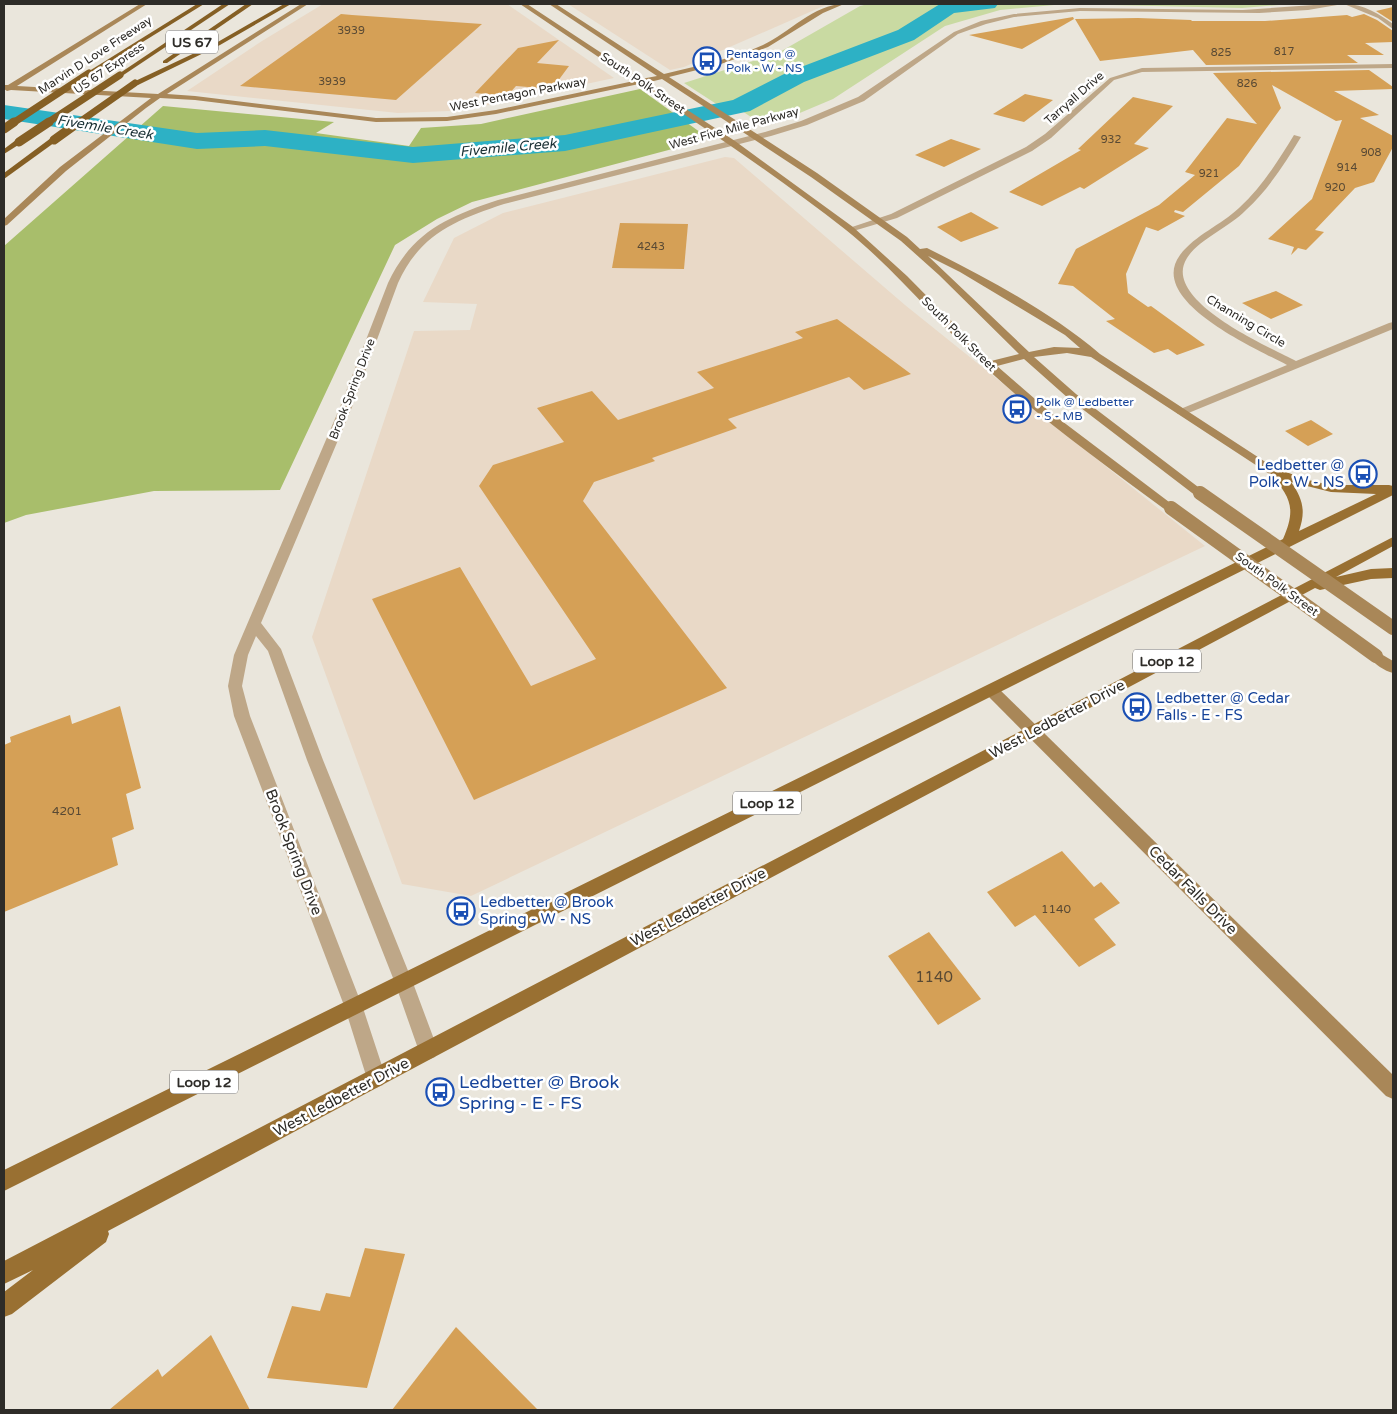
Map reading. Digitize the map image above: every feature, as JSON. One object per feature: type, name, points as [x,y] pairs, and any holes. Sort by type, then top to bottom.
[{"type":"highway","name":"US 67 Express","points":[[4,152],[227,4]]},
{"type":"highway","name":"US 67","points":[[4,177],[194,40],[250,4]]},
{"type":"highway","points":[[136,83],[218,44],[288,4]]},
{"type":"highway","name":"Marvin D Love Freeway","points":[[4,129],[197,5]]},
{"type":"main road","name":"Marvin D Love Freeway","points":[[6,89],[144,4]]},
{"type":"main road","points":[[4,222],[92,144],[143,106],[305,4]]},
{"type":"main road","name":"South Polk Street","points":[[523,4],[732,143],[850,229],[904,278],[989,365],[1046,414],[1171,508],[1393,668]]},
{"type":"main road","name":"South Polk Street","points":[[552,4],[756,137],[904,239],[942,273],[1027,356],[1091,412],[1200,493],[1393,628]]},
{"type":"main road","name":"West Pentagon Parkway","points":[[6,89],[195,98],[376,120],[425,121],[480,114],[641,82],[719,64],[752,53],[777,41],[822,12],[840,4]]},
{"type":"main road","points":[[562,29],[584,24]]},
{"type":"main road","points":[[904,239],[963,270],[1069,332],[1096,356],[1275,472],[1324,489],[1358,491],[1393,489]]},
{"type":"main road","points":[[989,365],[1067,348],[1080,349],[1096,356]]},
{"type":"main road","points":[[1275,472],[1297,501],[1298,520],[1288,543]]},
{"type":"main road","name":"Loop 12","points":[[4,1181],[992,691],[1393,489]]},
{"type":"main road","name":"West Ledbetter Drive","points":[[4,1273],[134,1207],[1393,541]]},
{"type":"main road","points":[[1302,589],[1371,574],[1393,573]]},
{"type":"main road","name":"Cedar Falls Drive","points":[[992,691],[1108,804],[1393,1089]]},
{"type":"main road","points":[[4,1306],[134,1207]]},
{"type":"street","name":"West Five Mile Parkway","points":[[501,202],[804,123],[861,99],[956,33],[999,16],[1064,9],[1240,12],[1298,9],[1340,4]]},
{"type":"street","points":[[1347,4],[1380,17],[1393,27]]},
{"type":"street","name":"Tarryall Drive","points":[[850,229],[879,221],[919,205],[1030,149],[1048,136],[1104,85],[1121,75],[1142,70],[1164,69],[1393,66]]},
{"type":"street","name":"Channing Circle","points":[[1295,365],[1227,327],[1198,307],[1181,288],[1178,272],[1183,257],[1234,217],[1258,195],[1297,137]]},
{"type":"street","name":"Brook Spring Drive","points":[[376,1078],[354,1008],[242,716],[235,686],[241,655],[346,407],[392,283],[402,263],[416,246],[435,230],[463,215],[501,202]]},
{"type":"street","points":[[1182,412],[1393,325]]},
{"type":"street","points":[[255,625],[274,649],[315,760],[404,983],[428,1050]]},
{"type":"shaded area","points":[[323,4],[507,4],[614,78],[484,106],[449,111],[398,113],[187,91],[262,41]]},
{"type":"shaded area","points":[[568,4],[828,4],[684,67],[670,70]]},
{"type":"shaded area","points":[[725,157],[734,158],[905,305],[1205,546],[471,896],[402,884],[312,637],[414,331],[470,330],[477,304],[423,302],[454,238],[503,213]]},
{"type":"green space","points":[[868,4],[1065,4],[1000,10],[945,26],[833,99],[776,123],[760,123],[730,103],[721,107],[684,83],[778,53],[860,6]]},
{"type":"green space","points":[[1065,4],[1291,4],[1242,8]]},
{"type":"green space","points":[[640,89],[704,135],[695,143],[472,202],[437,219],[395,245],[280,490],[154,491],[26,515],[4,523],[4,246],[163,106],[334,122],[316,133],[409,146],[421,128],[481,124]]},
{"type":"building","points":[[1393,7],[1393,22],[1376,11]]},
{"type":"building","points":[[341,14],[482,24],[396,100],[240,86]]},
{"type":"building","points":[[1364,14],[1393,31],[1393,42],[1365,43],[1384,55],[1347,55],[1358,63],[1206,65],[1193,50],[1100,61],[1075,19],[1138,18],[1192,21],[1265,21],[1347,15],[1352,17]]},
{"type":"building","points":[[1073,17],[1074,19],[1022,49],[969,35]]},
{"type":"building","points":[[559,40],[537,63],[569,66],[552,89],[516,86],[507,96],[475,93],[518,48]]},
{"type":"building","points":[[1369,70],[1393,87],[1393,89],[1334,91],[1379,115],[1360,118],[1393,136],[1393,147],[1374,182],[1355,188],[1315,230],[1324,232],[1306,250],[1298,248],[1291,255],[1294,247],[1268,239],[1312,199],[1342,120],[1336,121],[1272,85],[1281,108],[1239,166],[1183,212],[1175,210],[1174,212],[1185,216],[1158,231],[1146,227],[1126,274],[1128,293],[1148,307],[1151,306],[1205,345],[1177,355],[1168,349],[1154,353],[1106,321],[1115,319],[1073,286],[1058,284],[1076,249],[1159,205],[1195,175],[1185,172],[1227,118],[1257,124],[1213,73]]},
{"type":"building","points":[[1025,94],[1053,100],[1024,122],[993,114]]},
{"type":"building","points":[[1133,97],[1173,106],[1134,144],[1149,148],[1084,189],[1080,187],[1042,206],[1009,192],[1081,150],[1078,149]]},
{"type":"building","points":[[951,139],[981,149],[944,167],[915,155]]},
{"type":"building","points":[[971,212],[999,228],[961,242],[937,227]]},
{"type":"building","points":[[620,223],[688,224],[684,269],[612,268]]},
{"type":"building","points":[[1276,291],[1303,305],[1271,319],[1242,303]]},
{"type":"building","points":[[837,319],[911,374],[864,390],[849,377],[728,419],[737,428],[652,458],[655,461],[594,482],[583,501],[727,688],[474,800],[372,599],[460,567],[531,686],[596,659],[479,486],[493,465],[564,442],[537,408],[592,391],[618,420],[714,388],[697,372],[803,338],[795,332]]},
{"type":"building","points":[[1311,420],[1333,434],[1308,446],[1285,431]]},
{"type":"building","points":[[120,706],[141,788],[126,794],[134,829],[112,838],[118,865],[4,912],[4,745],[11,742],[10,737],[70,715],[72,724]]},
{"type":"building","points":[[1062,851],[1094,887],[1101,882],[1120,903],[1094,919],[1116,945],[1079,967],[1035,915],[1015,927],[987,892]]},
{"type":"building","points":[[929,932],[981,999],[938,1025],[888,956]]},
{"type":"building","points":[[365,1248],[405,1254],[367,1388],[267,1378],[292,1306],[320,1311],[326,1293],[350,1297]]},
{"type":"building","points":[[456,1327],[538,1410],[392,1410]]},
{"type":"building","points":[[211,1335],[250,1410],[109,1410],[158,1369],[162,1377]]},
{"type":"waterway","name":"Fivemile Creek","points":[[4,112],[197,141],[265,138],[413,155],[565,143],[741,106],[796,77],[906,35],[949,7],[988,4]]},
{"type":"place","name":"Pentagon @ Polk - W - NS","points":[[707,61]]},
{"type":"place","name":"Polk @ Ledbetter - S - MB","points":[[1017,409]]},
{"type":"place","name":"Ledbetter @ Polk - W - NS","points":[[1363,474]]},
{"type":"place","name":"Ledbetter @ Cedar Falls - E - FS","points":[[1137,707]]},
{"type":"place","name":"Ledbetter @ Brook Spring - W - NS","points":[[461,911]]},
{"type":"place","name":"Ledbetter @ Brook Spring - E - FS","points":[[440,1092]]}]
